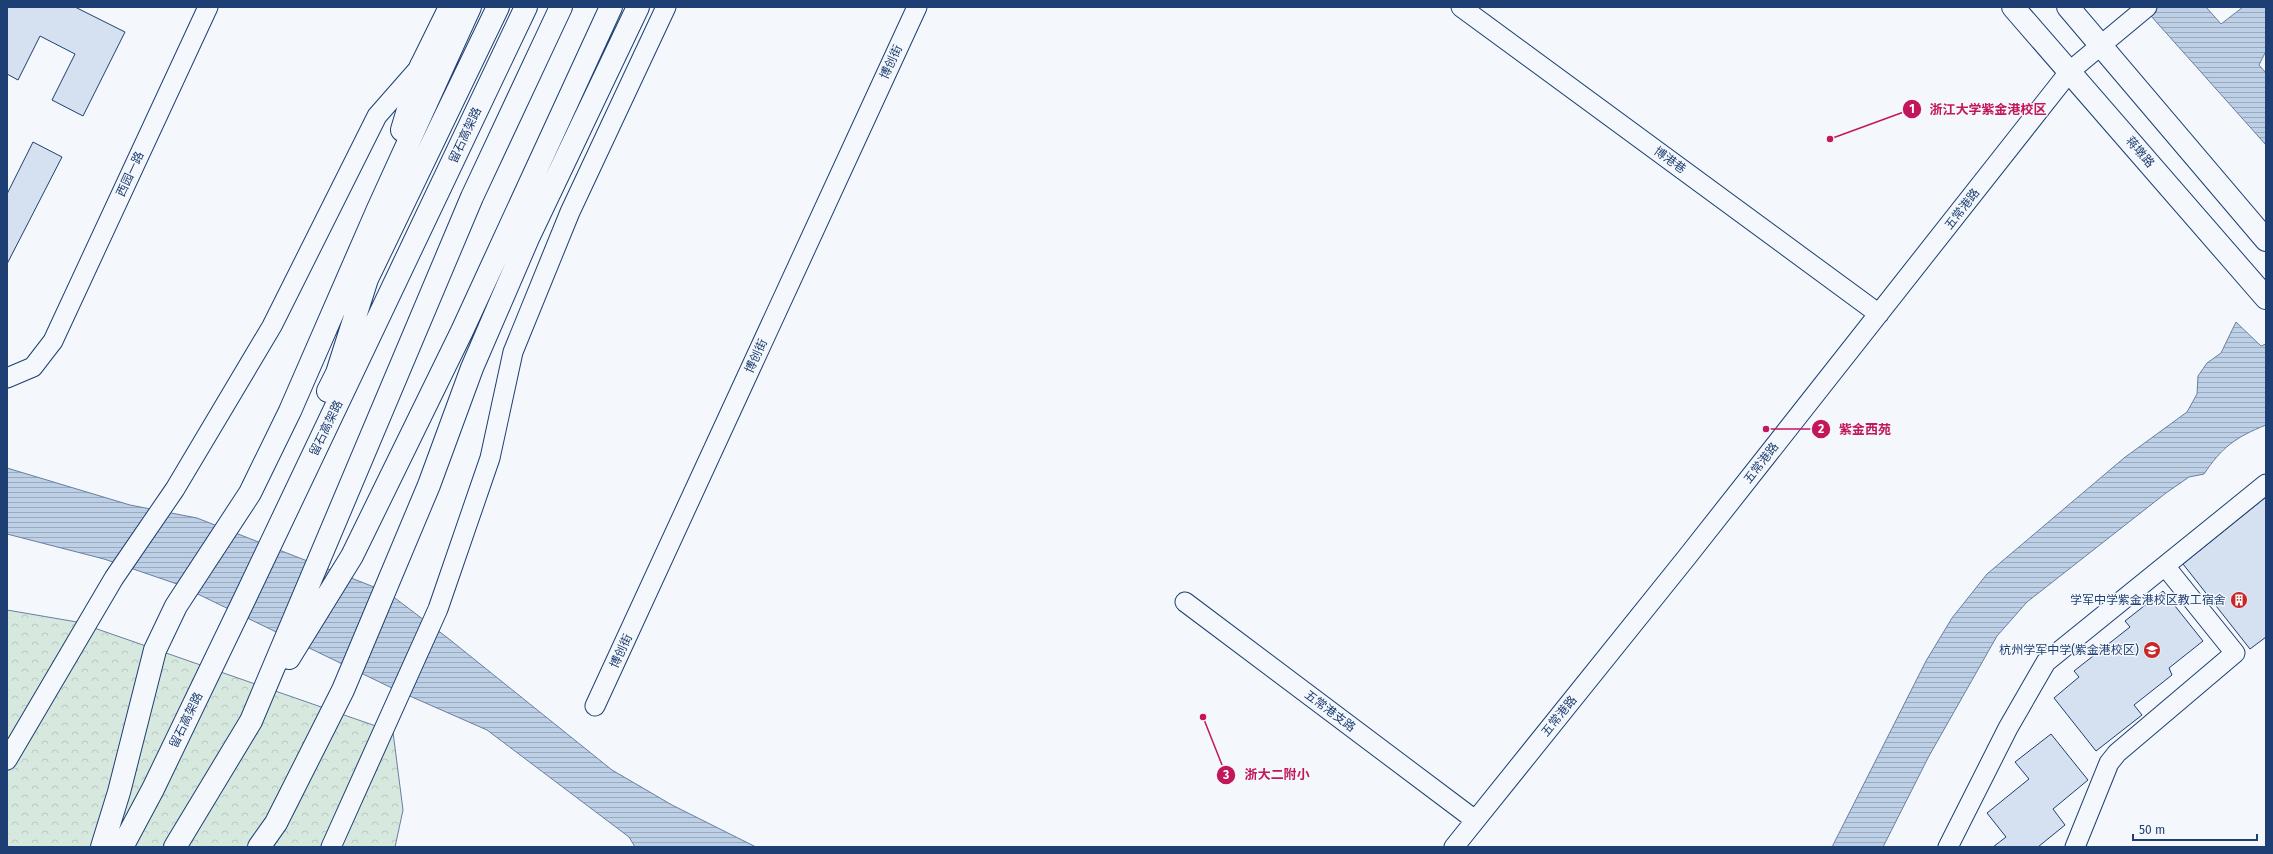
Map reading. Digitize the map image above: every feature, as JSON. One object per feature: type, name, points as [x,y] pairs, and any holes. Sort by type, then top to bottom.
[{"type":"main road","points":[[378,209],[421,66],[450,7]]},
{"type":"main road","points":[[102,847],[119,792],[155,650],[176,606],[250,493],[290,411],[378,209],[470,7]]},
{"type":"main road","points":[[245,598],[253,556],[337,373],[367,279],[498,7]]},
{"type":"main road","name":"留石高架路","points":[[122,847],[153,788],[245,598],[526,7]]},
{"type":"main road","points":[[251,721],[472,197],[561,7]]},
{"type":"main road","points":[[175,847],[352,556],[462,331],[611,7]]},
{"type":"main road","points":[[259,847],[276,823],[343,690],[429,484],[472,368],[529,236],[640,7]]},
{"type":"main road","name":"蒋墩路","points":[[2013,7],[2266,298]]},
{"type":"main road","points":[[2068,7],[2266,240]]},
{"type":"street","name":"西园一路","points":[[7,378],[33,368],[53,342],[208,7]]},
{"type":"street","points":[[331,847],[394,710],[438,609],[490,458],[513,352],[570,212],[666,7]]},
{"type":"street","name":"博创街","points":[[596,706],[917,7]]},
{"type":"street","name":"博港巷","points":[[1460,7],[1879,314]]},
{"type":"street","name":"五常港路","points":[[1454,847],[1879,314],[2070,71],[2141,12]]},
{"type":"street","points":[[7,760],[114,578],[175,489],[272,326],[377,116],[421,66]]},
{"type":"street","points":[[1948,847],[2008,728],[2046,662],[2266,484]]},
{"type":"street","points":[[2075,847],[2109,763],[2117,752],[2235,653],[2165,566]]},
{"type":"street","name":"五常港支路","points":[[1184,602],[1475,820]]},
{"type":"green space","points":[[7,610],[77,622],[393,732],[403,810],[395,847],[7,847]]},
{"type":"water","points":[[2143,7],[2206,7],[2221,24],[2243,7],[2266,7],[2266,51],[2259,65],[2266,73],[2266,145]]},
{"type":"water","points":[[2236,322],[2261,346],[2266,344],[2266,425],[2246,434],[2230,444],[2217,457],[2204,474],[2189,477],[2166,493],[2027,602],[1997,636],[1929,756],[1883,847],[1832,847],[1926,661],[1952,618],[1987,574],[2124,458],[2187,412],[2197,394],[2198,376],[2207,363],[2221,353]]},
{"type":"water","points":[[7,468],[130,505],[197,518],[387,592],[449,639],[612,770],[672,805],[756,847],[635,847],[629,837],[487,730],[396,690],[177,584],[104,559],[7,534]]},
{"type":"building","points":[[7,7],[75,7],[125,32],[83,116],[52,100],[75,54],[40,36],[18,80],[7,74]]},
{"type":"building","points":[[33,142],[62,157],[7,264],[7,194]]},
{"type":"building","name":"学军中学紫金港校区教工宿舍","points":[[2266,497],[2266,637],[2250,649],[2183,564]]},
{"type":"building","points":[[2163,591],[2203,641],[2169,668],[2172,675],[2134,705],[2142,715],[2096,751],[2054,698],[2079,677],[2074,671],[2130,627],[2125,621]]},
{"type":"building","points":[[2051,734],[2088,780],[2053,809],[2065,825],[2038,847],[1993,847],[2006,837],[1987,813],[2029,779],[2015,762]]},
{"type":"place","name":"浙江大学紫金港校区","points":[[1830,139]]},
{"type":"place","name":"紫金西苑","points":[[1766,429]]},
{"type":"place","name":"学军中学紫金港校区教工宿舍","points":[[2239,600]]},
{"type":"place","name":"杭州学军中学(紫金港校区)","points":[[2152,650]]},
{"type":"place","name":"浙大二附小","points":[[1203,717]]}]
